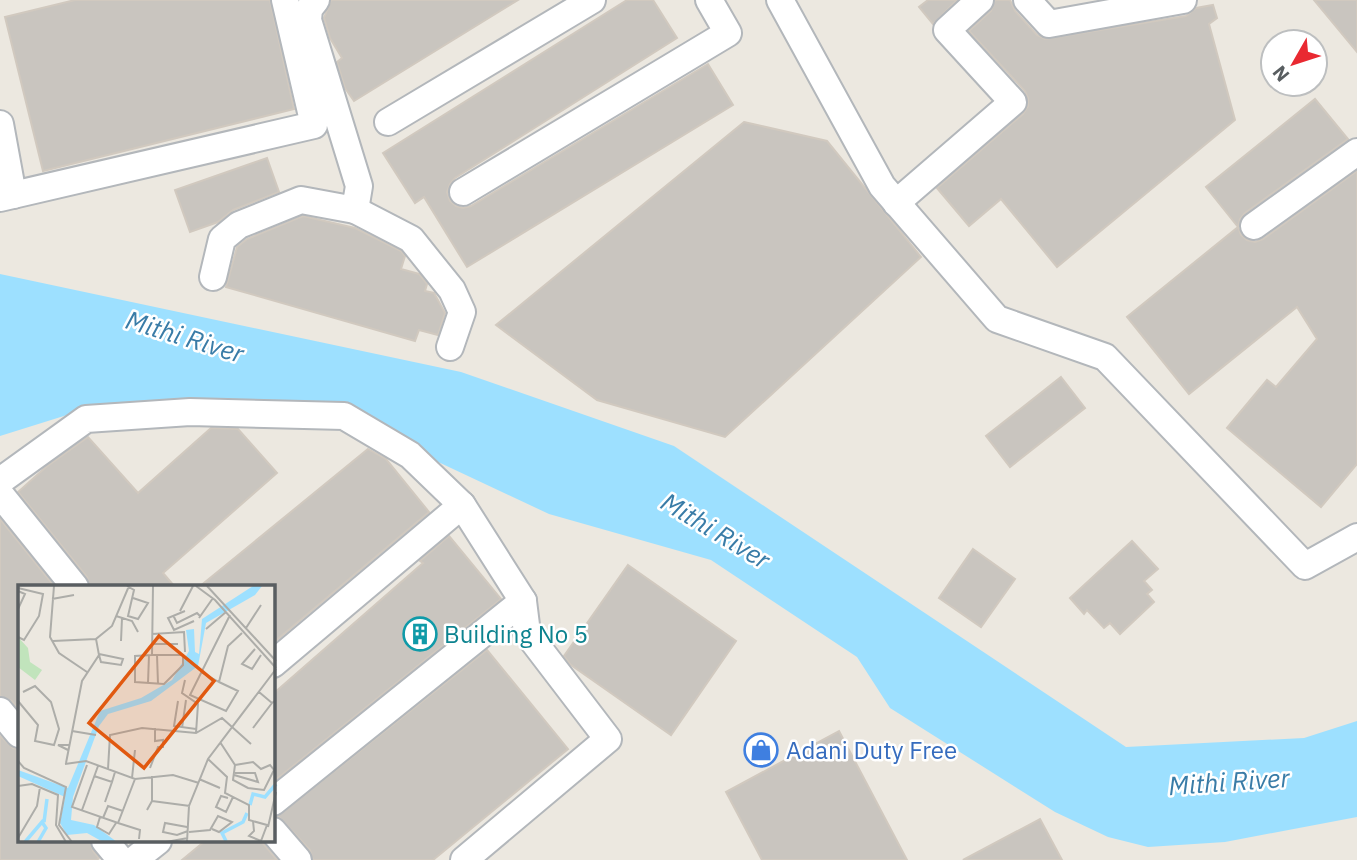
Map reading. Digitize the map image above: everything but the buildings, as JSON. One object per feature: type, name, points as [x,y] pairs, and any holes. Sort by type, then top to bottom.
[{"type":"lane","points":[[0,124],[6,197],[314,125],[285,0]]},
{"type":"lane","points":[[316,0],[309,9],[308,20],[359,186],[355,210]]},
{"type":"lane","points":[[388,122],[592,0]]},
{"type":"lane","points":[[463,192],[728,33],[709,0]]},
{"type":"lane","points":[[780,0],[882,186],[997,319],[1105,357],[1305,566],[1357,537]]},
{"type":"lane","points":[[896,203],[1013,102],[947,30],[981,0]]},
{"type":"lane","points":[[1027,0],[1049,24],[1183,0]]},
{"type":"lane","points":[[1254,226],[1357,152]]},
{"type":"lane","points":[[213,277],[222,239],[239,225],[301,200],[355,210],[411,239],[452,290],[462,312],[450,347]]},
{"type":"lane","points":[[0,481],[86,419],[190,412],[344,416],[410,454],[462,505],[523,601],[527,633],[608,738],[464,860]]},
{"type":"lane","points":[[0,494],[73,585]]},
{"type":"lane","points":[[275,662],[462,505]]},
{"type":"lane","points":[[275,801],[523,601]]},
{"type":"lane","points":[[0,711],[18,733]]},
{"type":"lane","points":[[275,833],[299,860]]},
{"type":"lane","points":[[106,842],[121,860]]},
{"type":"lane","points":[[134,860],[157,842]]},
{"type":"water","name":"Mithi River","points":[[0,274],[461,372],[674,446],[1126,747],[1304,738],[1357,721],[1357,817],[1225,842],[1148,847],[1108,837],[1055,812],[890,708],[857,657],[711,560],[549,514],[319,406],[99,405],[0,436]]},
{"type":"place","name":"Building No 5","points":[[420,634]]},
{"type":"place","name":"Adani Duty Free","points":[[761,750]]}]
